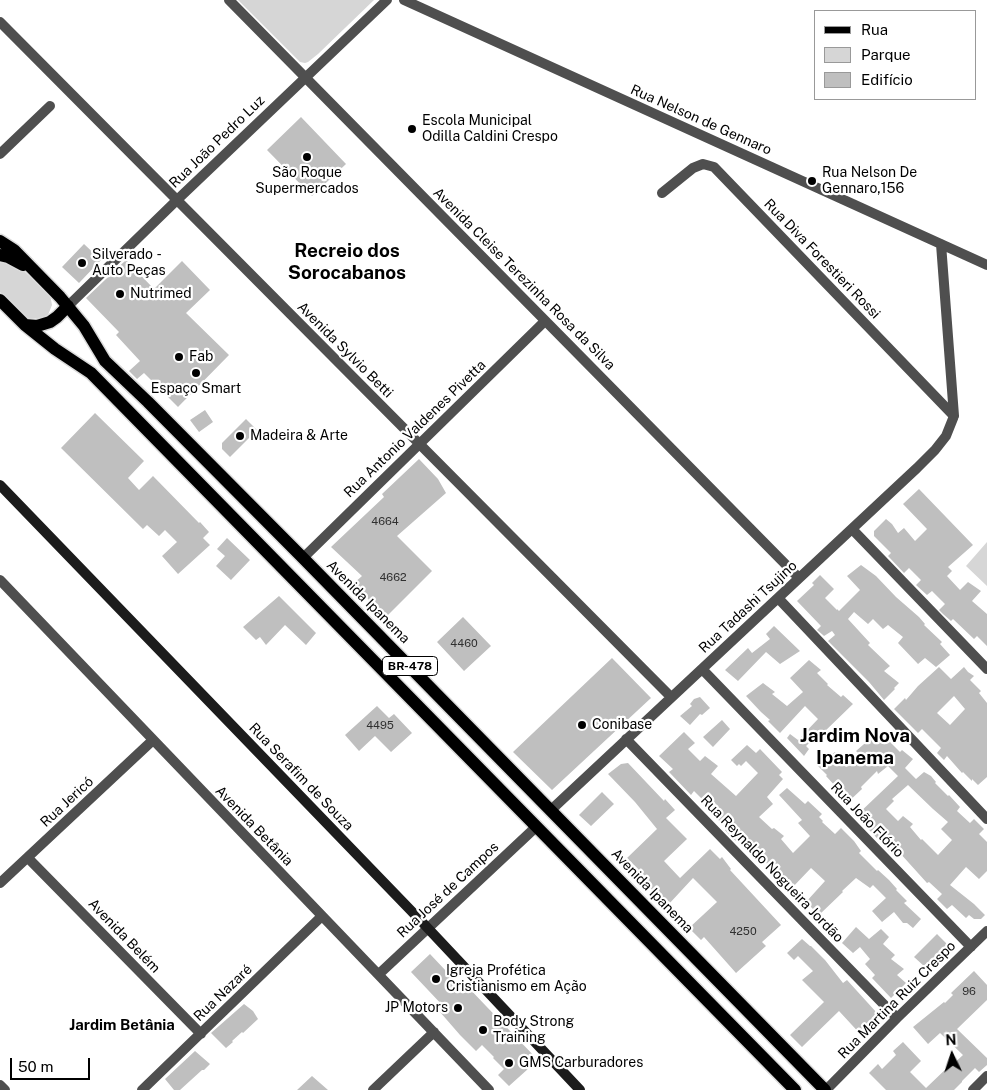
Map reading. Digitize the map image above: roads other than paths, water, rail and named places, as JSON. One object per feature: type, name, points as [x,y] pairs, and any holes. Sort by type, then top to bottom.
[{"type":"main road","name":"Avenida Ipanema","points":[[0,241],[14,250],[68,306],[84,326],[105,361],[303,558],[826,1090]]},
{"type":"main road","points":[[0,255],[8,256],[21,264],[50,286]]},
{"type":"main road","name":"BR-478","points":[[0,300],[25,325],[55,349],[91,373],[795,1090]]},
{"type":"main road","points":[[25,325],[37,326],[50,322],[68,306]]},
{"type":"street","name":"Avenida Cleise Terezinha Rosa da Silva","points":[[230,0],[799,578]]},
{"type":"street","name":"Rua João Pedro Luz","points":[[68,306],[386,0]]},
{"type":"street","name":"Rua Nelson de Gennaro","points":[[404,0],[987,265]]},
{"type":"street","name":"Avenida Sylvio Betti","points":[[0,22],[671,697]]},
{"type":"street","points":[[0,154],[50,106]]},
{"type":"street","name":"Rua Diva Forestieri Rossi","points":[[662,193],[692,168],[703,164],[714,167],[954,416]]},
{"type":"street","points":[[941,244],[954,416]]},
{"type":"street","name":"Rua Antonio Valdenes Pivetta","points":[[303,558],[545,321]]},
{"type":"street","name":"Rua Tadashi Tsujino","points":[[551,810],[935,450],[946,436],[954,416]]},
{"type":"street","name":"Rua Serafim de Souza","points":[[0,486],[427,928],[580,1090]]},
{"type":"street","points":[[852,529],[987,669]]},
{"type":"street","name":"Avenida Betânia","points":[[0,580],[489,1090]]},
{"type":"street","points":[[778,598],[987,819]]},
{"type":"street","name":"Rua João Flório","points":[[702,669],[971,947]]},
{"type":"street","name":"Rua Reynaldo Nogueira Jordão","points":[[626,739],[897,1018]]},
{"type":"street","name":"Rua Jericó","points":[[0,883],[153,740]]},
{"type":"street","name":"Rua José de Campos","points":[[379,974],[536,827]]},
{"type":"street","name":"Avenida Belém","points":[[28,858],[200,1034]]},
{"type":"street","name":"Rua Nazaré","points":[[142,1090],[322,916]]},
{"type":"street","name":"Rua Martina Ruiz Crespo","points":[[826,1090],[987,931]]},
{"type":"street","points":[[373,1090],[434,1032]]},
{"type":"street","points":[[973,1090],[987,1076]]},
{"type":"street","points":[[0,1085],[5,1090]]},
{"type":"place","name":"Escola Municipal Odilla Caldini Crespo","points":[[412,129]]},
{"type":"place","name":"São Roque Supermercados","points":[[307,157]]},
{"type":"place","name":"Rua Nelson De Gennaro,156","points":[[812,181]]},
{"type":"place","name":"Silverado - Auto Peças","points":[[82,263]]},
{"type":"place","name":"Nutrimed","points":[[120,294]]},
{"type":"place","name":"Fab","points":[[179,357]]},
{"type":"place","name":"Espaço Smart","points":[[196,373]]},
{"type":"place","name":"Madeira & Arte","points":[[240,436]]},
{"type":"place","name":"Conibase","points":[[582,725]]},
{"type":"place","name":"Igreja Profética Cristianismo em Ação","points":[[436,979]]},
{"type":"place","name":"JP Motors","points":[[458,1008]]},
{"type":"place","name":"Body Strong Training","points":[[483,1030]]},
{"type":"place","name":"GMS Carburadores","points":[[509,1063]]},
{"type":"district","name":"Recreio dos Sorocabanos","points":[[347,262]]},
{"type":"district","name":"Jardim Nova Ipanema","points":[[855,747]]},
{"type":"district","name":"Jardim Betânia","points":[[122,1025]]}]
